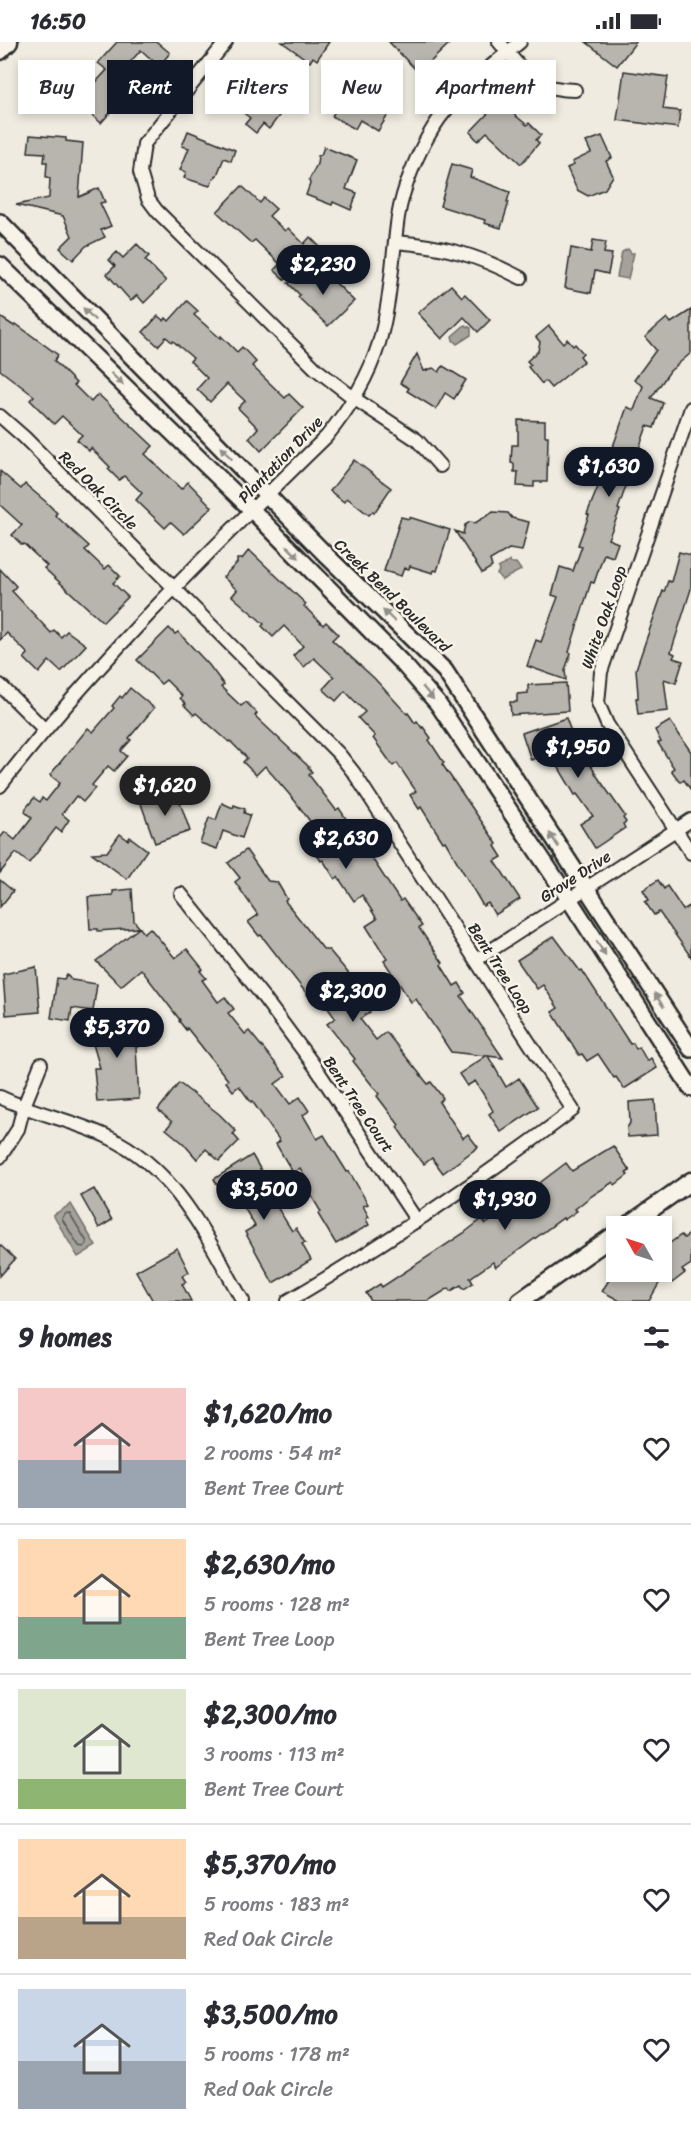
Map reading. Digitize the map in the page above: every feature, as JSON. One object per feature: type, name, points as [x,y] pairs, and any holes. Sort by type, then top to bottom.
[{"type":"main road","points":[[0,51],[9,42]]},
{"type":"main road","points":[[642,1216],[691,1181]]},
{"type":"main road","points":[[520,1301],[606,1241]]},
{"type":"street","points":[[226,42],[144,144],[140,172],[143,188],[148,198],[158,211],[316,369],[355,399],[417,440],[440,466]]},
{"type":"street","points":[[499,42],[534,81],[558,90],[575,90]]},
{"type":"street","name":"Plantation Drive","points":[[0,786],[45,730],[116,650],[174,588],[326,437],[355,399],[379,342],[388,299],[399,214],[415,164],[433,128],[464,91],[520,42]]},
{"type":"street","name":"Creek Bend Boulevard","points":[[0,222],[267,495],[445,670],[585,889],[691,1049]]},
{"type":"street","points":[[395,242],[444,247],[468,254],[491,262],[521,279]]},
{"type":"street","points":[[0,265],[252,510],[405,666],[438,704],[569,899],[691,1088]]},
{"type":"street","name":"White Oak Loop","points":[[691,408],[601,672],[598,703],[607,724],[691,853]]},
{"type":"street","name":"Red Oak Circle","points":[[0,416],[24,437],[174,588]]},
{"type":"street","name":"Bent Tree Loop","points":[[174,588],[339,754],[354,773],[573,1110],[507,1160],[417,1221],[353,1263],[288,1301]]},
{"type":"street","points":[[0,685],[45,730]]},
{"type":"street","name":"Grove Drive","points":[[476,960],[691,820]]},
{"type":"street","name":"Bent Tree Court","points":[[181,894],[264,998],[316,1068],[417,1221]]},
{"type":"street","points":[[0,1157],[18,1129],[24,1106],[41,1064]]},
{"type":"street","points":[[0,1097],[110,1138],[158,1171],[193,1214],[243,1301]]},
{"type":"water","points":[[628,249],[634,253],[628,279],[617,277],[622,252]]},
{"type":"water","points":[[465,325],[471,328],[471,335],[457,344],[452,336]]},
{"type":"water","points":[[510,561],[516,563],[521,570],[502,580],[497,574],[498,568]]},
{"type":"water","points":[[71,1204],[96,1246],[78,1257],[53,1215]]},
{"type":"building","points":[[117,42],[157,42],[170,53],[164,60],[152,60],[141,50],[132,60],[107,60],[107,70],[98,63]]},
{"type":"building","points":[[282,42],[329,42],[317,60],[313,57],[310,62]]},
{"type":"building","points":[[389,42],[451,42],[432,60],[415,60],[415,69]]},
{"type":"building","points":[[586,42],[636,42],[617,66]]},
{"type":"building","points":[[107,70],[107,114],[109,114],[101,123],[91,114],[95,114],[95,83]]},
{"type":"building","points":[[624,71],[668,77],[663,109],[680,111],[678,128],[617,120]]},
{"type":"building","points":[[245,114],[280,114],[269,129],[263,124],[256,133],[245,124],[250,118]]},
{"type":"building","points":[[333,114],[388,115],[378,131],[360,120],[355,129],[332,116]]},
{"type":"building","points":[[487,114],[514,114],[527,125],[529,123],[541,135],[536,140],[539,143],[521,164],[487,132],[478,141],[470,132]]},
{"type":"building","points":[[188,131],[235,150],[231,161],[224,158],[210,186],[184,178],[186,172],[180,170],[189,148],[182,146]]},
{"type":"building","points":[[30,135],[66,138],[66,141],[83,143],[79,197],[99,188],[105,202],[100,203],[111,226],[101,230],[105,237],[86,246],[73,260],[60,248],[72,236],[63,216],[16,205],[49,198],[50,178],[46,177],[45,153],[28,152]]},
{"type":"building","points":[[602,136],[612,158],[606,161],[613,176],[605,189],[588,196],[577,190],[567,168],[574,165],[572,162],[591,153],[586,142]]},
{"type":"building","points":[[324,147],[357,160],[346,189],[357,193],[351,210],[333,202],[332,205],[306,195],[318,156],[321,155]]},
{"type":"building","points":[[452,164],[472,170],[470,177],[510,192],[501,228],[484,223],[485,220],[440,206]]},
{"type":"building","points":[[242,186],[260,203],[264,198],[276,209],[269,216],[285,231],[288,228],[304,244],[310,237],[319,246],[285,280],[274,270],[280,264],[255,240],[251,243],[217,212]]},
{"type":"building","points":[[593,240],[606,242],[604,253],[612,254],[608,274],[595,271],[591,293],[565,288],[571,248],[591,252]]},
{"type":"building","points":[[137,244],[149,256],[145,260],[166,281],[144,303],[137,295],[131,301],[107,274],[115,266],[109,260],[117,252],[123,258]]},
{"type":"building","points":[[328,270],[334,274],[332,279],[354,301],[328,326],[298,297],[300,295],[288,283]]},
{"type":"building","points":[[451,285],[462,297],[465,294],[490,320],[478,332],[464,317],[442,339],[418,313]]},
{"type":"building","points":[[187,301],[198,311],[194,315],[237,352],[242,347],[256,362],[252,366],[285,398],[289,394],[303,408],[261,451],[249,438],[258,428],[238,408],[245,401],[227,384],[210,402],[197,389],[207,378],[190,361],[193,358],[166,337],[158,346],[143,332],[158,316],[164,321],[166,318],[169,321]]},
{"type":"building","points":[[691,310],[691,353],[670,371],[651,398],[663,403],[654,428],[647,426],[618,509],[620,510],[608,539],[618,543],[613,557],[604,554],[594,583],[591,582],[569,652],[571,653],[565,670],[566,680],[527,666],[536,640],[541,642],[558,597],[552,595],[560,567],[573,571],[582,546],[578,545],[600,482],[586,477],[594,450],[610,455],[627,407],[634,410],[643,386],[634,380],[656,350],[645,337],[667,318],[671,323]]},
{"type":"building","points":[[0,317],[14,326],[16,324],[58,355],[54,361],[91,402],[98,394],[153,446],[145,454],[181,489],[188,482],[212,507],[184,534],[171,522],[165,528],[136,500],[142,493],[124,476],[119,480],[91,448],[89,451],[77,440],[82,435],[62,416],[54,424],[30,400],[34,396],[0,370]]},
{"type":"building","points":[[549,326],[563,343],[567,339],[573,346],[575,344],[583,353],[580,356],[584,361],[551,388],[545,381],[542,384],[528,367],[531,365],[527,361],[538,351],[540,342],[536,337]]},
{"type":"building","points":[[417,354],[424,371],[433,368],[439,372],[443,366],[466,380],[454,399],[445,393],[436,409],[407,391],[409,388],[400,383]]},
{"type":"building","points":[[518,420],[545,421],[545,436],[548,436],[547,482],[534,482],[534,487],[517,486],[518,472],[514,472],[514,464],[511,463],[512,445],[518,445]]},
{"type":"building","points":[[354,460],[391,488],[374,513],[373,511],[369,515],[347,498],[344,502],[330,491]]},
{"type":"building","points":[[0,471],[21,489],[25,484],[45,501],[57,513],[55,515],[89,546],[85,550],[105,569],[109,565],[120,576],[113,583],[128,597],[103,622],[12,535],[22,525],[0,505]]},
{"type":"building","points":[[493,512],[508,513],[512,518],[529,522],[522,551],[509,549],[490,560],[492,567],[482,573],[455,531],[463,534],[465,525],[470,522],[475,523]]},
{"type":"building","points":[[401,517],[409,519],[409,517],[450,530],[437,571],[434,570],[433,573],[410,566],[409,569],[404,568],[401,576],[384,571]]},
{"type":"building","points":[[249,550],[306,604],[304,606],[323,625],[326,622],[338,634],[332,640],[374,678],[415,723],[417,721],[423,727],[444,763],[442,764],[497,844],[495,846],[502,857],[495,861],[520,899],[495,915],[488,903],[483,906],[445,841],[443,842],[421,807],[419,809],[410,795],[416,791],[397,763],[393,766],[373,738],[375,736],[358,718],[365,712],[345,691],[336,701],[323,689],[334,677],[314,658],[304,667],[293,656],[303,646],[284,626],[273,637],[262,626],[264,624],[232,596],[237,590],[223,577],[237,563],[237,559],[242,559]]},
{"type":"building","points":[[679,552],[691,555],[691,589],[671,652],[675,654],[673,658],[683,661],[676,683],[664,679],[668,711],[638,714],[636,669],[663,591],[668,581],[671,582]]},
{"type":"building","points":[[0,569],[16,586],[12,591],[51,633],[54,630],[61,637],[67,631],[86,645],[61,672],[49,661],[39,673],[24,658],[28,654],[7,633],[0,640]]},
{"type":"building","points":[[169,628],[175,634],[178,632],[209,665],[224,685],[221,687],[241,706],[246,702],[257,713],[255,716],[309,767],[312,772],[309,775],[336,810],[339,808],[400,901],[403,899],[422,926],[419,928],[443,963],[441,965],[454,986],[459,983],[465,993],[461,996],[503,1058],[488,1056],[506,1087],[519,1078],[538,1107],[501,1132],[489,1114],[493,1111],[475,1081],[467,1086],[459,1074],[486,1056],[451,1052],[416,999],[411,1002],[384,961],[387,959],[366,926],[377,919],[362,895],[354,901],[338,877],[335,879],[323,860],[321,861],[315,852],[322,847],[310,831],[312,824],[295,801],[265,766],[256,775],[243,762],[247,758],[230,741],[196,713],[194,715],[184,705],[186,704],[180,698],[182,696],[166,680],[161,684],[137,660]]},
{"type":"building","points":[[566,683],[568,711],[511,715],[510,702],[517,702],[517,694],[528,693],[528,685]]},
{"type":"building","points":[[130,688],[154,708],[121,751],[127,756],[114,771],[108,766],[92,785],[95,788],[83,802],[76,796],[62,814],[69,820],[61,832],[56,828],[29,863],[16,853],[0,873],[0,838],[5,832],[15,840],[32,818],[25,812],[26,808],[34,798],[40,802],[42,798],[46,801],[60,783],[50,775],[88,728],[93,732],[114,708],[112,706],[120,696],[122,698]]},
{"type":"building","points":[[566,718],[577,748],[580,747],[625,816],[623,818],[626,822],[623,824],[625,828],[595,848],[580,824],[593,816],[577,794],[575,795],[550,753],[531,760],[522,733]]},
{"type":"building","points":[[670,721],[691,752],[691,790],[684,780],[680,782],[671,770],[674,768],[658,743],[661,742],[655,730]]},
{"type":"building","points":[[176,791],[190,831],[155,843],[140,801]]},
{"type":"building","points":[[222,803],[233,808],[234,805],[245,809],[244,813],[250,815],[242,838],[223,831],[217,849],[200,843],[209,818],[216,820]]},
{"type":"building","points":[[120,834],[128,840],[130,837],[147,850],[127,879],[92,853],[107,852]]},
{"type":"building","points":[[246,850],[268,881],[277,882],[287,899],[285,901],[324,950],[329,950],[349,974],[346,977],[370,1012],[360,1019],[376,1040],[386,1032],[428,1084],[431,1082],[443,1098],[439,1102],[463,1138],[468,1134],[478,1147],[443,1173],[432,1158],[424,1164],[414,1152],[397,1127],[399,1125],[377,1096],[379,1094],[327,1024],[335,1018],[320,997],[313,1002],[261,935],[259,936],[248,922],[258,915],[235,882],[240,878],[228,863]]},
{"type":"building","points":[[0,880],[13,891],[0,907]]},
{"type":"building","points":[[658,880],[664,889],[667,886],[683,910],[691,905],[691,957],[659,912],[654,915],[645,902],[649,900],[643,890]]},
{"type":"building","points":[[132,889],[134,921],[144,933],[150,928],[175,958],[187,949],[203,969],[200,971],[206,978],[202,980],[218,1002],[225,997],[234,1009],[228,1013],[245,1034],[249,1031],[286,1076],[275,1084],[290,1104],[300,1097],[309,1111],[303,1115],[317,1139],[324,1135],[368,1204],[363,1206],[369,1217],[366,1219],[369,1225],[336,1244],[318,1214],[321,1212],[308,1190],[312,1188],[300,1168],[293,1173],[276,1144],[280,1141],[252,1101],[239,1086],[233,1091],[226,1082],[228,1080],[187,1028],[186,1030],[141,969],[121,986],[96,961],[139,928],[98,931],[98,929],[90,929],[88,897],[113,895],[113,891]]},
{"type":"building","points":[[554,936],[580,971],[582,970],[630,1044],[633,1043],[636,1049],[639,1047],[647,1061],[651,1058],[657,1068],[624,1089],[598,1054],[587,1061],[582,1054],[579,1055],[552,1012],[558,1008],[543,985],[537,989],[517,960]]},
{"type":"building","points":[[36,967],[40,1012],[6,1015],[3,974]]},
{"type":"building","points":[[67,974],[72,980],[97,984],[93,1011],[72,1008],[70,1021],[51,1018],[57,978],[64,979]]},
{"type":"building","points":[[132,1012],[143,1045],[136,1047],[139,1099],[97,1102],[94,1068],[100,1068],[93,1044],[99,1042],[95,1030],[99,1029],[97,1023]]},
{"type":"building","points":[[179,1083],[219,1114],[236,1131],[233,1134],[239,1141],[219,1161],[206,1149],[197,1159],[166,1129],[172,1122],[158,1110]]},
{"type":"building","points":[[655,1100],[657,1135],[628,1137],[629,1102]]},
{"type":"building","points":[[613,1146],[630,1171],[626,1173],[628,1175],[615,1185],[613,1182],[590,1197],[575,1209],[577,1211],[564,1220],[563,1218],[496,1267],[493,1262],[470,1278],[473,1283],[464,1289],[461,1285],[451,1291],[449,1288],[428,1301],[371,1301],[366,1293],[380,1284],[382,1287],[482,1219],[486,1224],[505,1211],[500,1204],[513,1195],[517,1200],[566,1163],[572,1171]]},
{"type":"building","points":[[252,1155],[262,1172],[257,1175],[292,1231],[296,1228],[311,1260],[273,1283],[245,1232],[255,1226],[241,1202],[235,1206],[225,1190],[221,1192],[214,1179]]},
{"type":"building","points":[[94,1189],[112,1220],[99,1228],[81,1196]]},
{"type":"building","points":[[691,1233],[691,1264],[682,1270],[685,1273],[672,1283],[672,1242],[681,1235],[684,1238]]},
{"type":"building","points":[[0,1245],[15,1259],[0,1276]]},
{"type":"building","points":[[177,1248],[189,1272],[182,1276],[186,1282],[182,1284],[191,1301],[153,1301],[136,1271]]},
{"type":"building","points":[[608,1282],[660,1282],[649,1301],[620,1301],[602,1291]]}]
